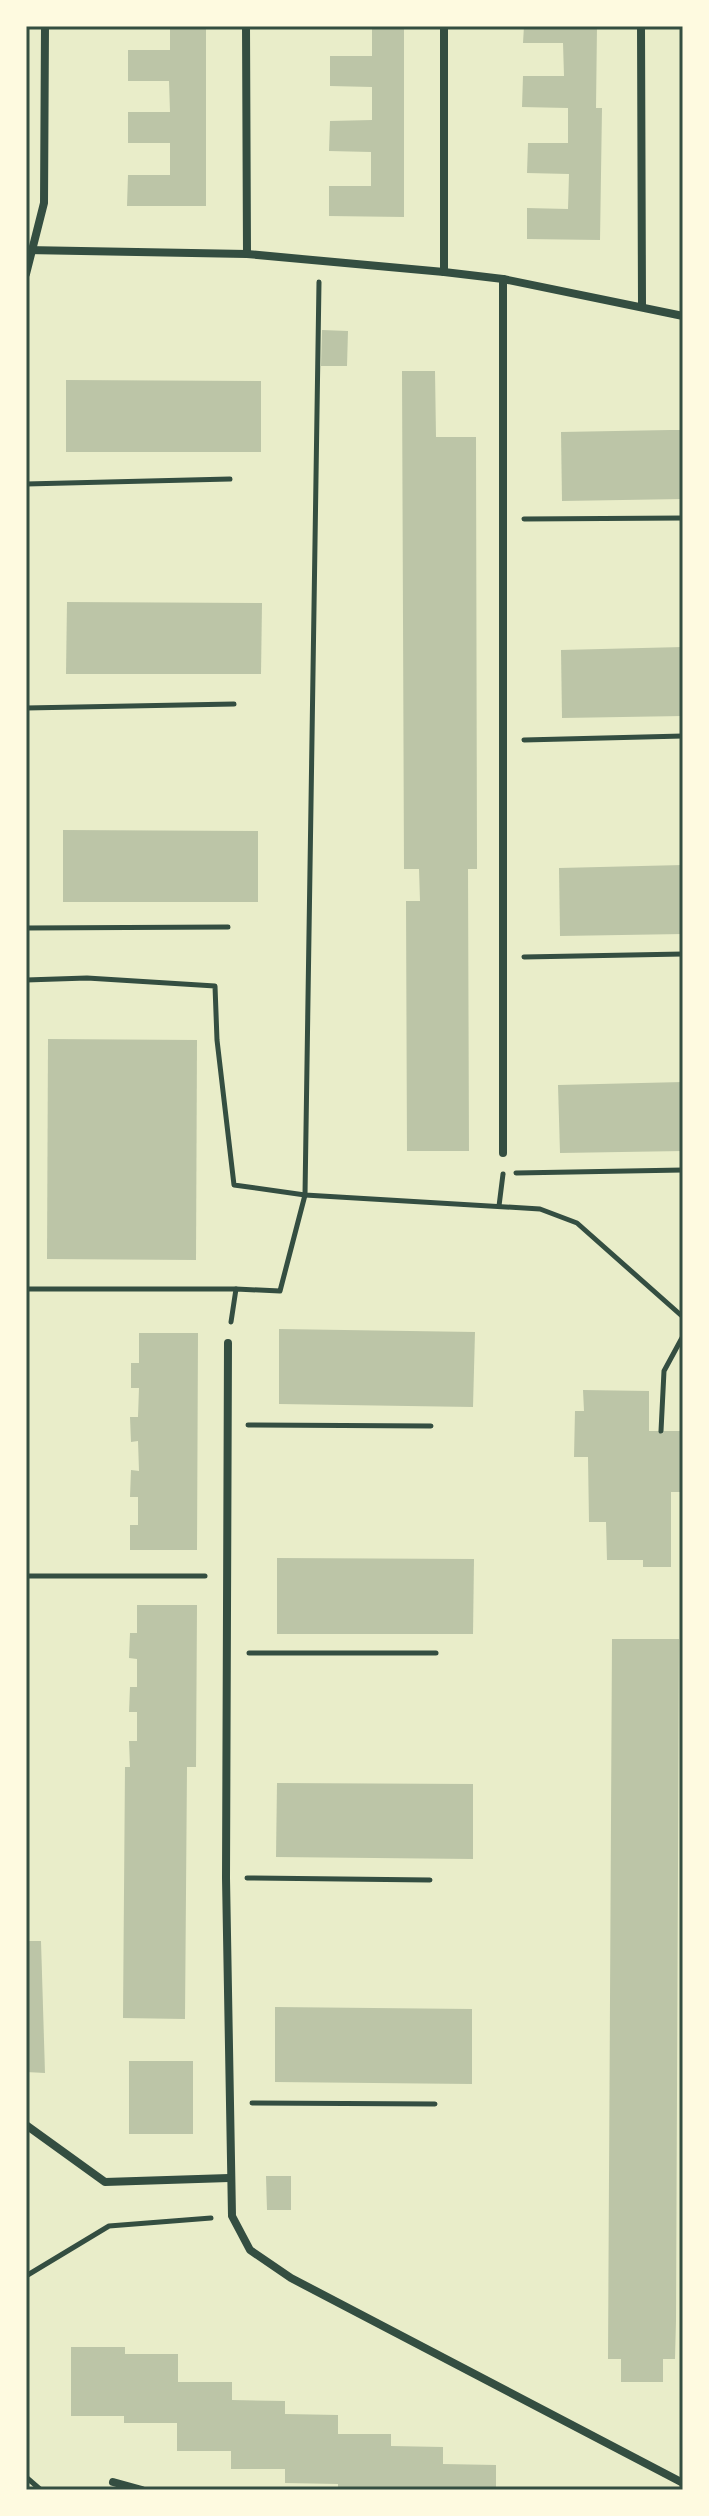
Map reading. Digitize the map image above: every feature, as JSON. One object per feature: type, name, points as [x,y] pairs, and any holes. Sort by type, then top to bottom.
[{"type":"street","points":[[26,274],[44,203],[45,26]]},
{"type":"street","points":[[246,26],[247,254]]},
{"type":"street","points":[[444,26],[444,272]]},
{"type":"street","points":[[641,26],[642,306]]},
{"type":"street","points":[[30,250],[247,254],[444,272],[503,279],[683,316]]},
{"type":"street","points":[[503,279],[503,1153]]},
{"type":"street","points":[[228,1343],[226,1878],[232,2216],[250,2250],[291,2278],[683,2483]]},
{"type":"street","points":[[26,2125],[105,2182],[229,2178]]},
{"type":"street","points":[[113,2482],[142,2490]]},
{"type":"path","points":[[27,1289],[280,1291],[305,1195],[319,262]]},
{"type":"path","points":[[26,484],[230,479]]},
{"type":"path","points":[[503,519],[683,518]]},
{"type":"path","points":[[26,708],[234,704]]},
{"type":"path","points":[[503,741],[683,736]]},
{"type":"path","points":[[26,928],[228,927]]},
{"type":"path","points":[[26,935],[26,980],[87,978],[215,986],[217,1040],[234,1185],[305,1195],[540,1209],[577,1223],[683,1317]]},
{"type":"path","points":[[503,957],[683,954]]},
{"type":"path","points":[[499,1206],[503,1153]]},
{"type":"path","points":[[503,1173],[683,1170]]},
{"type":"path","points":[[228,1343],[236,1289]]},
{"type":"path","points":[[661,1431],[664,1371],[683,1336]]},
{"type":"path","points":[[226,1425],[431,1426]]},
{"type":"path","points":[[26,1576],[226,1577]]},
{"type":"path","points":[[226,1653],[436,1653]]},
{"type":"path","points":[[226,1878],[430,1880]]},
{"type":"path","points":[[229,2103],[435,2104]]},
{"type":"path","points":[[26,2276],[109,2226],[232,2216]]},
{"type":"path","points":[[26,2477],[41,2490]]},
{"type":"building","points":[[170,26],[206,26],[206,206],[127,206],[128,175],[170,175],[170,143],[128,143],[128,112],[170,112],[169,81],[128,81],[128,50],[170,50]]},
{"type":"building","points":[[372,26],[404,26],[404,217],[329,216],[329,186],[371,186],[371,152],[329,151],[330,121],[372,120],[372,87],[330,86],[330,56],[372,56]]},
{"type":"building","points":[[524,26],[597,26],[596,108],[602,108],[600,240],[527,239],[527,208],[568,209],[569,174],[527,173],[528,143],[568,143],[568,108],[522,107],[523,76],[564,76],[563,43],[523,43]]},
{"type":"building","points":[[322,330],[348,331],[347,366],[321,366]]},
{"type":"building","points":[[402,371],[435,371],[436,437],[476,437],[477,869],[468,869],[469,1151],[407,1151],[406,901],[420,901],[419,869],[404,869]]},
{"type":"building","points":[[66,380],[261,381],[261,452],[66,452]]},
{"type":"building","points":[[683,430],[683,499],[562,501],[561,432]]},
{"type":"building","points":[[67,602],[262,603],[261,674],[66,674]]},
{"type":"building","points":[[683,647],[683,716],[562,718],[561,650]]},
{"type":"building","points":[[63,830],[258,831],[258,902],[63,902]]},
{"type":"building","points":[[683,865],[683,934],[560,936],[559,868]]},
{"type":"building","points":[[48,1039],[197,1040],[196,1260],[47,1259]]},
{"type":"building","points":[[683,1082],[683,1151],[560,1153],[558,1085]]},
{"type":"building","points":[[279,1329],[475,1332],[473,1407],[279,1404]]},
{"type":"building","points":[[139,1333],[198,1333],[197,1550],[130,1550],[130,1525],[138,1525],[138,1497],[130,1497],[131,1470],[139,1471],[138,1441],[131,1442],[130,1417],[138,1417],[139,1388],[131,1388],[131,1363],[139,1363]]},
{"type":"building","points":[[583,1390],[649,1391],[649,1431],[683,1431],[683,1492],[671,1492],[671,1567],[643,1567],[643,1560],[607,1560],[606,1522],[589,1522],[588,1457],[574,1457],[575,1411],[584,1411]]},
{"type":"building","points":[[277,1558],[474,1559],[473,1634],[277,1634]]},
{"type":"building","points":[[137,1605],[197,1605],[196,1767],[187,1767],[185,2019],[123,2018],[125,1767],[130,1767],[129,1741],[137,1741],[137,1712],[129,1712],[130,1687],[137,1687],[137,1659],[129,1658],[130,1633],[137,1633]]},
{"type":"building","points":[[612,1639],[679,1639],[676,2321],[675,2359],[663,2359],[663,2382],[621,2382],[621,2359],[608,2359]]},
{"type":"building","points":[[277,1783],[473,1784],[473,1859],[276,1857]]},
{"type":"building","points":[[26,1941],[41,1941],[45,2073],[26,2072]]},
{"type":"building","points":[[275,2007],[472,2009],[472,2084],[275,2082]]},
{"type":"building","points":[[129,2061],[193,2061],[193,2134],[129,2134]]},
{"type":"building","points":[[266,2176],[291,2176],[291,2210],[267,2210]]},
{"type":"building","points":[[71,2347],[125,2347],[125,2354],[178,2354],[178,2382],[232,2382],[232,2400],[285,2401],[285,2414],[338,2415],[338,2434],[391,2434],[391,2446],[443,2447],[443,2464],[496,2465],[496,2490],[338,2490],[338,2484],[285,2483],[285,2469],[231,2469],[231,2451],[177,2451],[177,2423],[124,2423],[124,2416],[71,2416]]}]
